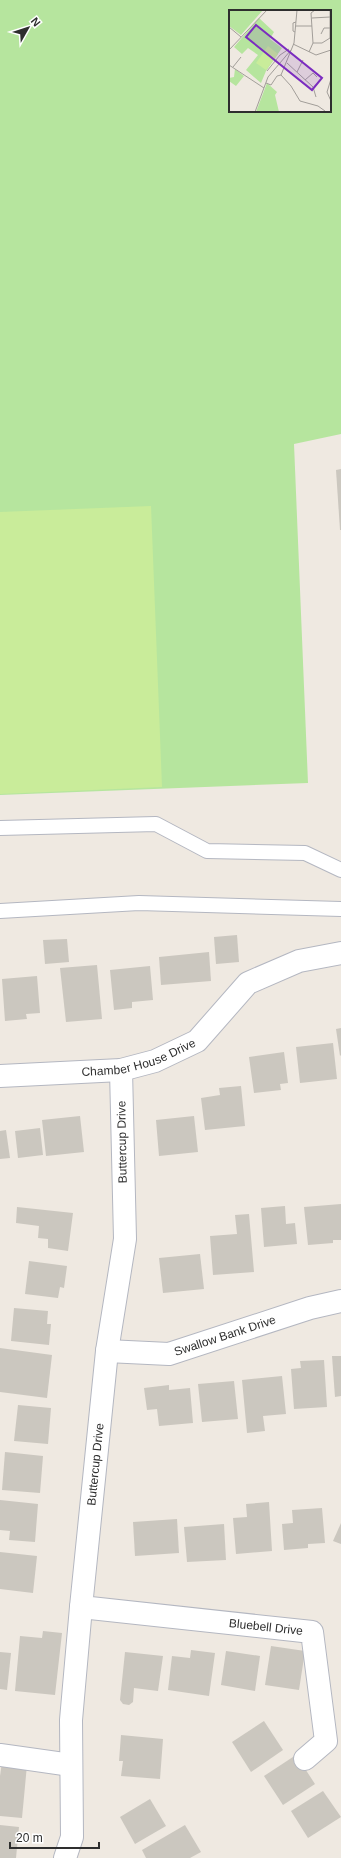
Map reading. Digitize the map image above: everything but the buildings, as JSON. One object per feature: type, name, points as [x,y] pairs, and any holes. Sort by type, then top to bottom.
[{"type":"street","name":"Chamber House Drive","points":[[0,1076],[121,1070],[156,1061],[198,1041],[248,983],[299,961],[341,953]]},
{"type":"street","name":"Buttercup Drive","points":[[65,1858],[72,1837],[71,1720],[81,1607],[107,1351],[125,1239],[121,1070]]},
{"type":"street","name":"Swallow Bank Drive","points":[[107,1351],[169,1354],[310,1308],[341,1300]]},
{"type":"street","name":"Bluebell Drive","points":[[81,1607],[312,1632],[326,1741],[305,1759]]},
{"type":"street","points":[[0,1755],[71,1765]]},
{"type":"lane","points":[[0,828],[156,824],[207,851],[305,854],[341,870]]},
{"type":"lane","points":[[0,911],[139,904],[341,909]]},
{"type":"green space","points":[[0,0],[341,0],[341,434],[294,444],[308,783],[0,795]]},
{"type":"green space","points":[[151,506],[162,787],[0,794],[0,512]]}]
